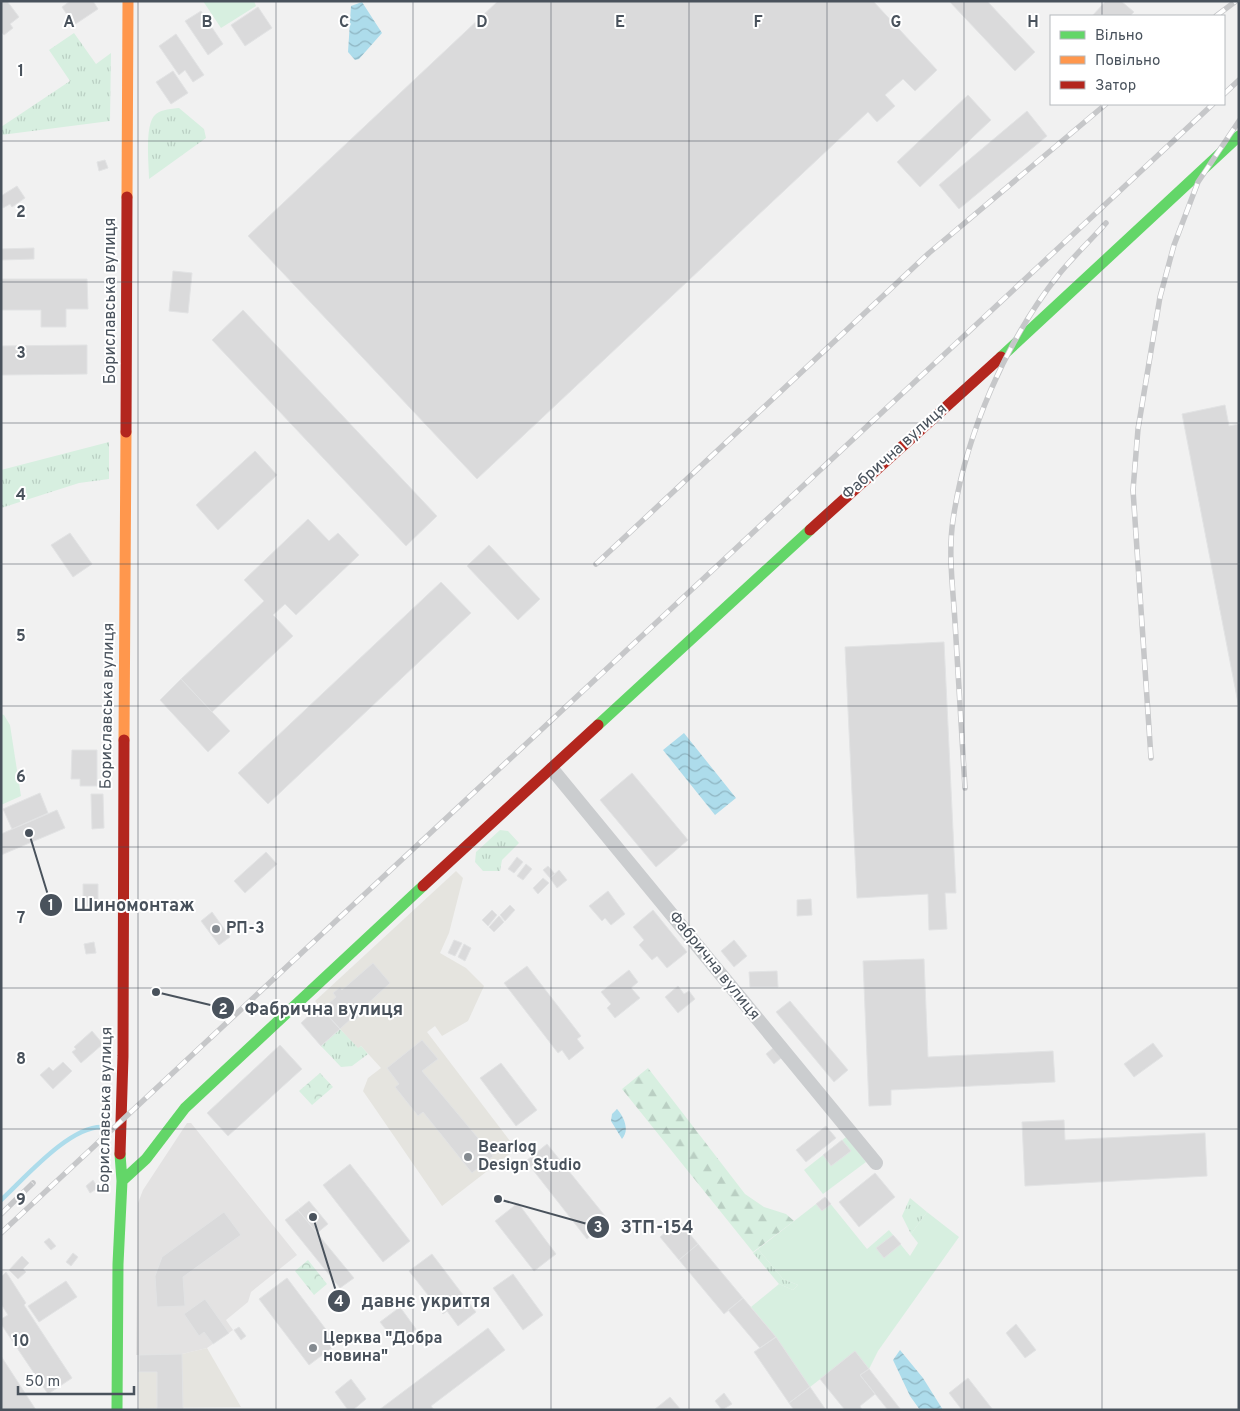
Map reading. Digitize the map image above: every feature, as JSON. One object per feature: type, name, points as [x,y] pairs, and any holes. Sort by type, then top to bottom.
[{"type":"street","name":"Бориславська вулиця","points":[[117,1410],[118,1264],[122,1181],[119,1138],[122,1122],[123,1056],[128,1]]},
{"type":"street","name":"Фабрична вулиця","points":[[122,1181],[146,1160],[186,1108],[916,433],[1014,346],[1239,136]]},
{"type":"street","name":"Фабрична вулиця","points":[[552,769],[876,1163]]},
{"type":"shaded area","points":[[456,871],[463,878],[449,933],[440,953],[466,968],[484,986],[468,1021],[442,1036],[435,1026],[427,1032],[516,1149],[442,1206],[363,1091],[368,1078],[381,1068],[361,1046],[358,1049],[315,1001]]},
{"type":"shaded area","points":[[187,1123],[191,1123],[297,1255],[251,1292],[248,1302],[226,1320],[233,1330],[207,1348],[182,1354],[136,1355],[138,1203],[143,1190]]},
{"type":"shaded area","points":[[207,1348],[241,1407],[139,1408],[139,1355],[182,1354]]},
{"type":"green space","points":[[203,1],[254,1],[256,6],[221,28]]},
{"type":"green space","points":[[74,33],[96,64],[111,53],[110,121],[1,135],[1,127],[70,81],[49,50]]},
{"type":"green space","points":[[179,108],[204,129],[206,138],[149,179],[148,154],[152,119],[161,111]]},
{"type":"green space","points":[[109,442],[109,479],[79,483],[1,508],[1,470]]},
{"type":"green space","points":[[1,714],[4,715],[10,725],[21,796],[1,805]]},
{"type":"green space","points":[[500,830],[508,831],[519,843],[502,860],[500,871],[483,871],[475,862],[476,852]]},
{"type":"green space","points":[[340,1029],[358,1048],[361,1046],[368,1054],[352,1066],[341,1067],[321,1046]]},
{"type":"green space","points":[[648,1068],[745,1194],[764,1207],[786,1214],[794,1221],[753,1252],[622,1089]]},
{"type":"green space","points":[[320,1073],[333,1087],[312,1105],[299,1091]]},
{"type":"green space","points":[[846,1137],[866,1162],[823,1194],[804,1170]]},
{"type":"green space","points":[[825,1197],[867,1249],[889,1230],[910,1256],[918,1243],[911,1234],[927,1212],[959,1237],[878,1351],[869,1369],[855,1352],[810,1387],[776,1337],[751,1307],[779,1284],[793,1290],[798,1285],[783,1279],[758,1249]]},
{"type":"green space","points":[[910,1198],[927,1212],[911,1234],[902,1216]]},
{"type":"green space","points":[[758,1249],[783,1279],[798,1285],[793,1290],[779,1284],[753,1253]]},
{"type":"green space","points":[[308,1260],[327,1284],[314,1295],[295,1271]]},
{"type":"water","points":[[362,2],[382,33],[359,59],[355,60],[348,52],[351,6]]},
{"type":"water","points":[[684,733],[736,798],[715,815],[663,750]]},
{"type":"water","points":[[617,1109],[622,1116],[626,1128],[622,1139],[611,1121],[612,1114]]},
{"type":"water","points":[[900,1350],[923,1378],[943,1410],[920,1410],[910,1396],[893,1360]]},
{"type":"building","points":[[7,1],[19,17],[10,24],[13,28],[4,35],[1,32],[1,2]]},
{"type":"building","points":[[70,1],[93,1],[98,9],[74,25],[62,7]]},
{"type":"building","points":[[498,1],[873,1],[937,70],[915,91],[903,79],[885,95],[895,106],[877,122],[868,112],[477,479],[248,236]]},
{"type":"building","points":[[949,1],[987,1],[1035,52],[1015,71]]},
{"type":"building","points":[[1106,1],[1121,1],[1134,12],[1131,15],[1093,15]]},
{"type":"building","points":[[258,7],[272,28],[245,46],[231,25]]},
{"type":"building","points":[[201,11],[223,44],[208,55],[185,21]]},
{"type":"building","points":[[176,34],[204,75],[193,82],[185,70],[179,75],[159,46]]},
{"type":"building","points":[[173,71],[188,93],[171,104],[156,82]]},
{"type":"building","points":[[968,95],[991,120],[920,187],[897,162]]},
{"type":"building","points":[[1027,111],[1047,136],[959,209],[939,185]]},
{"type":"building","points":[[105,160],[108,168],[99,171],[97,162]]},
{"type":"building","points":[[17,186],[25,198],[12,207],[10,204],[3,208],[1,196]]},
{"type":"building","points":[[34,248],[34,259],[1,260],[1,249]]},
{"type":"building","points":[[173,271],[192,273],[188,313],[169,311]]},
{"type":"building","points":[[1,279],[87,279],[88,309],[66,309],[66,327],[41,327],[41,310],[1,310]]},
{"type":"building","points":[[243,310],[437,516],[406,546],[212,340]]},
{"type":"building","points":[[87,345],[87,374],[1,375],[1,346]]},
{"type":"building","points":[[1225,405],[1229,426],[1239,424],[1239,708],[1182,414]]},
{"type":"building","points":[[255,451],[277,475],[218,530],[196,505]]},
{"type":"building","points":[[308,519],[329,541],[338,533],[359,555],[296,615],[285,604],[273,615],[293,636],[212,712],[181,679],[264,601],[244,580]]},
{"type":"building","points":[[70,533],[92,564],[73,577],[51,545]]},
{"type":"building","points":[[489,545],[540,599],[518,620],[467,566]]},
{"type":"building","points":[[441,582],[471,613],[268,804],[238,773]]},
{"type":"building","points":[[944,642],[956,893],[945,893],[947,929],[929,930],[928,894],[857,898],[845,647]]},
{"type":"building","points":[[181,679],[230,731],[208,752],[160,700]]},
{"type":"building","points":[[72,750],[97,750],[97,786],[80,786],[80,779],[71,779]]},
{"type":"building","points":[[632,773],[688,840],[656,867],[600,800]]},
{"type":"building","points":[[40,793],[48,813],[12,829],[3,809]]},
{"type":"building","points":[[91,794],[103,794],[104,828],[92,829]]},
{"type":"building","points":[[57,810],[65,828],[1,855],[1,834]]},
{"type":"building","points":[[266,852],[277,864],[245,893],[234,881]]},
{"type":"building","points":[[517,857],[523,862],[514,873],[508,869]]},
{"type":"building","points":[[526,864],[532,869],[523,880],[517,876]]},
{"type":"building","points":[[548,866],[555,874],[550,878],[543,870]]},
{"type":"building","points":[[559,870],[567,880],[557,888],[550,878]]},
{"type":"building","points":[[543,878],[549,883],[538,894],[533,888]]},
{"type":"building","points":[[83,884],[98,884],[98,912],[83,912]]},
{"type":"building","points":[[608,891],[625,914],[611,925],[605,918],[602,921],[589,906]]},
{"type":"building","points":[[811,899],[812,915],[797,916],[797,900]]},
{"type":"building","points":[[510,905],[515,910],[505,921],[500,915]]},
{"type":"building","points":[[492,910],[497,915],[488,926],[482,920]]},
{"type":"building","points":[[653,910],[687,952],[667,968],[657,956],[652,960],[639,945],[644,940],[633,927]]},
{"type":"building","name":"РП-3","points":[[212,912],[230,937],[219,945],[201,921]]},
{"type":"building","points":[[499,916],[504,922],[494,932],[489,927]]},
{"type":"building","points":[[454,940],[462,943],[455,956],[448,953]]},
{"type":"building","points":[[734,940],[747,956],[734,967],[721,951]]},
{"type":"building","points":[[94,942],[96,953],[86,954],[84,944]]},
{"type":"building","points":[[464,944],[471,948],[465,961],[458,957]]},
{"type":"building","points":[[924,959],[928,1057],[1053,1051],[1055,1082],[891,1090],[891,1105],[869,1106],[863,961]]},
{"type":"building","points":[[373,963],[390,983],[362,1009],[365,1012],[355,1020],[353,1017],[340,1029],[322,1009],[336,997],[333,993],[340,987],[342,990]]},
{"type":"building","points":[[527,966],[581,1036],[577,1039],[584,1048],[569,1060],[562,1050],[558,1053],[504,983]]},
{"type":"building","points":[[629,970],[638,982],[631,988],[640,998],[615,1018],[607,1008],[611,1004],[601,992]]},
{"type":"building","points":[[777,971],[778,987],[750,987],[749,972]]},
{"type":"building","points":[[678,986],[684,994],[689,991],[695,999],[678,1013],[665,997]]},
{"type":"building","points":[[790,1001],[848,1070],[834,1082],[776,1012]]},
{"type":"building","points":[[319,1006],[340,1029],[321,1046],[301,1023]]},
{"type":"building","points":[[92,1031],[103,1044],[81,1063],[72,1052],[76,1049],[74,1047]]},
{"type":"building","points":[[422,1040],[438,1059],[422,1071],[493,1156],[472,1173],[423,1112],[418,1116],[395,1087],[399,1084],[387,1068]]},
{"type":"building","points":[[1153,1043],[1163,1056],[1134,1077],[1124,1064]]},
{"type":"building","points":[[280,1045],[302,1069],[228,1136],[207,1113]]},
{"type":"building","points":[[773,1048],[781,1058],[774,1064],[766,1054]]},
{"type":"building","points":[[63,1062],[72,1071],[53,1089],[40,1075],[49,1067],[53,1071]]},
{"type":"building","points":[[501,1063],[537,1110],[516,1126],[480,1078]]},
{"type":"building","points":[[1064,1120],[1065,1140],[1205,1133],[1207,1176],[1025,1186],[1022,1122]]},
{"type":"building","points":[[826,1126],[836,1138],[806,1162],[796,1150]]},
{"type":"building","points":[[842,1140],[851,1151],[831,1166],[823,1155]]},
{"type":"building","points":[[547,1144],[609,1221],[587,1239],[526,1161]]},
{"type":"building","points":[[350,1164],[410,1241],[383,1262],[323,1185]]},
{"type":"building","points":[[875,1173],[895,1197],[859,1227],[839,1202]]},
{"type":"building","points":[[93,1180],[98,1188],[90,1193],[86,1186]]},
{"type":"building","points":[[825,1197],[831,1204],[822,1211],[816,1204]]},
{"type":"building","points":[[309,1201],[328,1224],[317,1233],[298,1210]]},
{"type":"building","points":[[518,1203],[556,1254],[534,1271],[495,1221]]},
{"type":"building","points":[[298,1210],[354,1278],[340,1288],[285,1220]]},
{"type":"building","points":[[224,1212],[241,1235],[183,1277],[185,1306],[157,1307],[155,1276],[162,1257]]},
{"type":"building","points":[[679,1221],[698,1244],[679,1260],[660,1237]]},
{"type":"building","points":[[893,1235],[901,1244],[884,1258],[876,1248]]},
{"type":"building","points":[[49,1238],[56,1246],[51,1250],[44,1242]]},
{"type":"building","points":[[698,1244],[743,1298],[724,1314],[679,1260]]},
{"type":"building","points":[[73,1253],[78,1257],[71,1266],[66,1262]]},
{"type":"building","points":[[432,1254],[476,1312],[458,1326],[447,1311],[443,1314],[409,1271]]},
{"type":"building","points":[[22,1256],[29,1263],[23,1269],[26,1272],[18,1279],[9,1270]]},
{"type":"building","points":[[6,1272],[26,1303],[24,1305],[72,1378],[48,1394],[1,1324],[1,1319],[8,1315],[1,1304],[1,1277]]},
{"type":"building","points":[[513,1274],[543,1315],[523,1330],[493,1288]]},
{"type":"building","points":[[287,1278],[337,1344],[309,1365],[259,1299]]},
{"type":"building","points":[[66,1281],[77,1297],[39,1322],[28,1306]]},
{"type":"building","points":[[743,1298],[776,1337],[760,1348],[728,1310]]},
{"type":"building","points":[[205,1299],[229,1333],[213,1344],[204,1332],[199,1336],[184,1314]]},
{"type":"building","points":[[400,1307],[416,1329],[397,1344],[380,1322]]},
{"type":"building","points":[[1016,1324],[1036,1350],[1025,1358],[1006,1333]]},
{"type":"building","points":[[239,1327],[246,1336],[241,1340],[234,1330]]},
{"type":"building","points":[[488,1328],[505,1350],[431,1406],[434,1410],[379,1410]]},
{"type":"building","points":[[776,1337],[810,1387],[789,1403],[754,1352]]},
{"type":"building","points":[[855,1351],[869,1369],[860,1375],[875,1394],[860,1406],[862,1410],[845,1410],[820,1379]]},
{"type":"building","points":[[182,1354],[183,1408],[157,1408],[157,1372],[139,1372],[139,1355]]},
{"type":"building","points":[[1,1356],[36,1410],[2,1410]]},
{"type":"building","points":[[869,1369],[901,1410],[888,1410],[860,1375]]},
{"type":"building","points":[[968,1378],[993,1410],[962,1410],[949,1393]]},
{"type":"building","points":[[351,1379],[366,1399],[353,1410],[348,1410],[335,1392]]},
{"type":"building","points":[[810,1387],[826,1410],[794,1410],[789,1403]]},
{"type":"building","points":[[724,1393],[732,1404],[722,1410],[715,1401]]},
{"type":"building","points":[[670,1397],[681,1410],[654,1410]]},
{"type":"waterway","points":[[1,1200],[62,1144],[90,1129],[103,1127]]},
{"type":"railway","points":[[1217,15],[1236,1]]},
{"type":"railway","points":[[1225,93],[1239,80]]},
{"type":"railway","points":[[596,564],[929,253],[1105,105]]},
{"type":"railway","points":[[1,1233],[1212,105]]},
{"type":"railway","points":[[1151,758],[1133,490],[1138,429],[1160,297],[1174,245],[1198,182],[1239,121]]},
{"type":"railway","points":[[965,788],[951,558],[953,520],[967,455],[991,390],[1022,328],[1040,299],[1060,273],[1106,223]]},
{"type":"railway","points":[[1,1214],[33,1183]]},
{"type":"traffic: fast","points":[[1001,357],[1239,136]]},
{"type":"traffic: fast","points":[[598,725],[810,530]]},
{"type":"traffic: fast","points":[[122,1181],[146,1159],[185,1108],[423,886]]},
{"type":"traffic: fast","points":[[117,1410],[118,1264],[122,1181],[120,1154]]},
{"type":"traffic: slow","points":[[127,197],[128,1]]},
{"type":"traffic: slow","points":[[124,740],[126,432]]},
{"type":"traffic: jam","points":[[126,432],[127,197]]},
{"type":"traffic: jam","points":[[810,530],[1001,357]]},
{"type":"traffic: jam","points":[[423,886],[598,725]]},
{"type":"traffic: jam","points":[[120,1154],[123,1056],[124,740]]},
{"type":"place","name":"Шиномонтаж","points":[[29,833]]},
{"type":"place","name":"РП-3","points":[[216,929]]},
{"type":"place","name":"Фабрична вулиця","points":[[156,992]]},
{"type":"place","name":"Bearlog Design Studio","points":[[468,1157]]},
{"type":"place","name":"ЗТП-154","points":[[498,1199]]},
{"type":"place","name":"давнє укриття","points":[[313,1217]]},
{"type":"place","name":"Церква \"Добра новина\"","points":[[313,1348]]}]
